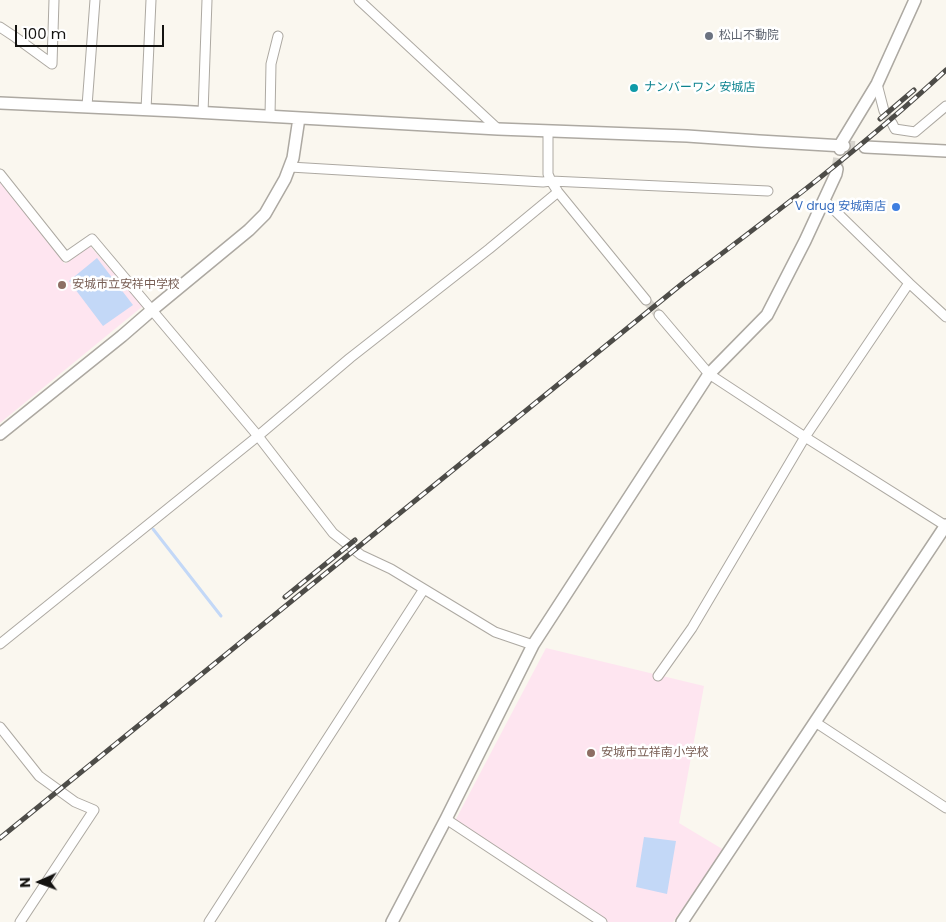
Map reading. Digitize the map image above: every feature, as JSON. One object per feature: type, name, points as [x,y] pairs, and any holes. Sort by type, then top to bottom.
[{"type":"street","points":[[0,28],[15,36],[52,64],[54,0]]},
{"type":"street","points":[[87,106],[95,0]]},
{"type":"street","points":[[146,110],[151,0]]},
{"type":"street","points":[[202,112],[207,0]]},
{"type":"street","points":[[359,0],[498,129]]},
{"type":"street","points":[[0,103],[202,112],[498,129],[687,136],[841,147],[877,84],[915,0]]},
{"type":"street","points":[[270,116],[271,64],[278,36]]},
{"type":"street","points":[[877,84],[884,111]]},
{"type":"street","points":[[892,123],[896,129],[915,132],[946,106]]},
{"type":"street","points":[[0,434],[122,336],[249,230],[265,214],[290,167],[299,118]]},
{"type":"street","points":[[548,131],[548,174],[551,181],[646,300]]},
{"type":"street","points":[[865,147],[946,151]]},
{"type":"street","points":[[290,167],[543,182],[768,191]]},
{"type":"street","points":[[392,922],[533,645],[709,374],[766,315],[805,241],[837,169]]},
{"type":"street","points":[[0,174],[66,258],[92,240],[258,436],[333,533],[362,555],[391,569],[495,632],[533,645]]},
{"type":"street","points":[[0,644],[258,436],[350,358],[558,192]]},
{"type":"street","points":[[824,200],[946,317]]},
{"type":"street","points":[[658,676],[692,628],[805,437],[909,283]]},
{"type":"street","points":[[659,315],[709,374],[946,526],[682,922]]},
{"type":"street","points":[[209,922],[424,589]]},
{"type":"street","points":[[815,722],[946,808]]},
{"type":"street","points":[[0,727],[39,776],[75,802],[94,810],[20,922]]},
{"type":"street","points":[[446,819],[602,922]]},
{"type":"shaded area","name":"安城市立安祥中学校","points":[[0,178],[65,264],[90,246],[143,306],[0,423]]},
{"type":"shaded area","name":"安城市立祥南小学校","points":[[546,648],[704,686],[679,823],[724,850],[673,922],[608,922],[455,821]]},
{"type":"water","points":[[97,258],[133,305],[103,326],[69,281]]},
{"type":"water","points":[[644,837],[676,841],[667,894],[636,887]]},
{"type":"waterway","points":[[153,529],[221,616]]},
{"type":"tunnel","points":[[884,111],[892,123]]},
{"type":"tunnel","points":[[844,146],[865,147]]},
{"type":"tunnel","points":[[837,169],[840,149]]},
{"type":"tunnel","points":[[646,300],[659,315]]},
{"type":"railway","points":[[0,838],[683,283],[850,153],[946,70]]},
{"type":"railway","points":[[880,119],[914,90]]},
{"type":"railway","points":[[285,597],[355,540]]},
{"type":"place","name":"松山不動院","points":[[709,36]]},
{"type":"place","name":"ナンバーワン 安城店","points":[[634,88]]},
{"type":"place","name":"V drug 安城南店","points":[[896,207]]},
{"type":"place","name":"安城市立安祥中学校","points":[[62,285]]},
{"type":"place","name":"安城市立祥南小学校","points":[[591,753]]}]
